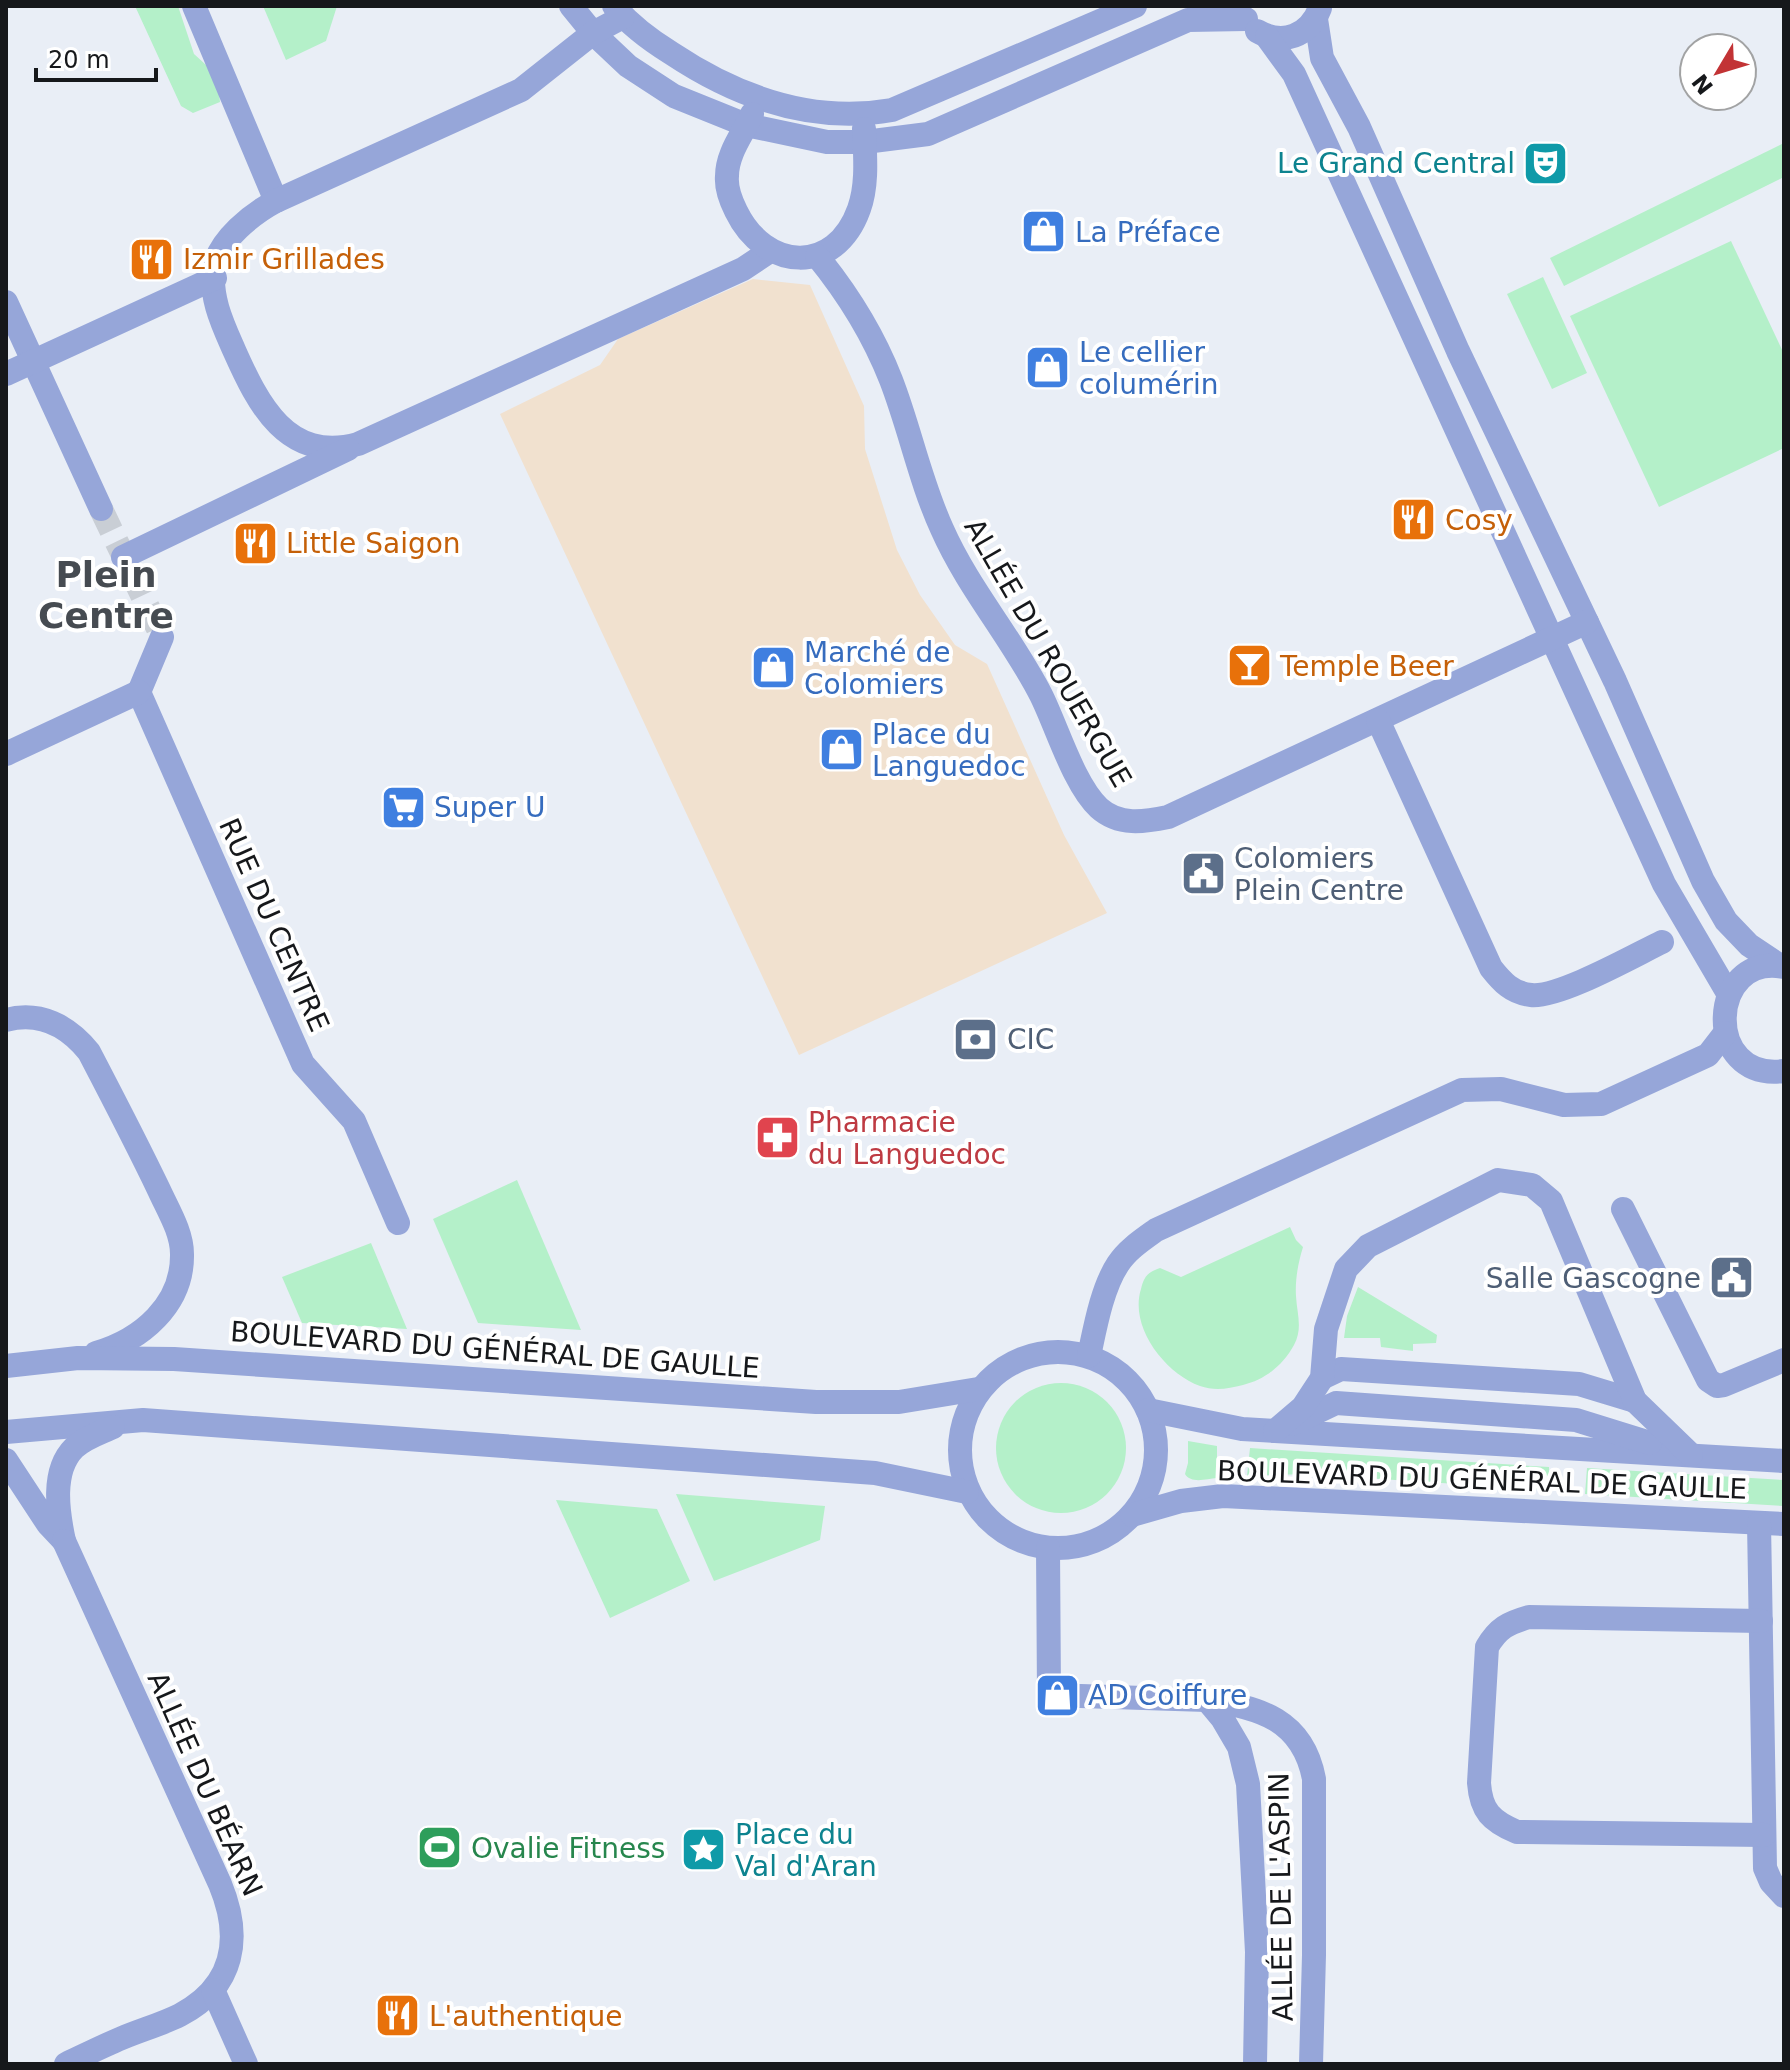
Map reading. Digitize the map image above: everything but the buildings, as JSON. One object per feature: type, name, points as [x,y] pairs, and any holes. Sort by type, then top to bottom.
[{"type":"street","points":[[194,6],[276,201]]},
{"type":"street","points":[[571,6],[593,33],[650,81],[674,96],[746,125],[827,142],[865,142],[928,134],[1188,20],[1243,13],[1255,30],[1267,37],[1281,39],[1295,37],[1307,29],[1318,12]]},
{"type":"street","points":[[358,444],[340,449],[303,441],[279,426],[253,393],[222,323],[214,297],[214,267],[229,239],[251,218],[276,201],[521,90],[618,11],[650,40],[691,67],[728,86],[807,112],[864,115],[892,110],[1135,6]]},
{"type":"street","points":[[1318,12],[1322,58],[1359,127],[1458,351],[1587,622],[1703,881],[1726,921],[1749,945],[1781,966]]},
{"type":"street","points":[[1267,37],[1294,74],[1664,884],[1729,995]]},
{"type":"street","points":[[759,98],[731,154],[727,183],[740,219],[758,241],[770,251],[796,259],[817,256],[836,244],[854,221],[860,208],[866,165],[864,115]]},
{"type":"street","points":[[123,557],[358,444],[743,269],[770,251]]},
{"type":"street","name":"ALLÉE DU ROUERGUE","points":[[817,256],[843,288],[892,382],[942,531],[1022,659],[1083,787],[1100,809],[1123,821],[1168,817],[1587,622]]},
{"type":"street","points":[[6,374],[215,278]]},
{"type":"street","points":[[6,302],[101,509]]},
{"type":"street","points":[[6,754],[139,692],[162,637]]},
{"type":"street","name":"RUE DU CENTRE","points":[[139,692],[303,1064],[354,1121],[398,1223]]},
{"type":"street","points":[[1378,720],[1491,968],[1502,982],[1528,995],[1554,993],[1662,942]]},
{"type":"street","points":[[1781,966],[1757,969],[1740,979],[1729,995],[1723,1014],[1725,1033],[1733,1050],[1745,1062],[1762,1070],[1784,1071]]},
{"type":"street","points":[[6,1020],[26,1016],[55,1023],[80,1040],[89,1052],[163,1199],[178,1233],[182,1251],[177,1287],[172,1301],[161,1313],[115,1347],[78,1358]]},
{"type":"street","points":[[1089,1356],[1101,1307],[1116,1266],[1144,1239],[1179,1219],[1462,1090],[1501,1089],[1564,1105],[1601,1104],[1708,1055],[1725,1033]]},
{"type":"street","points":[[1275,1431],[1303,1407],[1322,1378],[1326,1329],[1346,1269],[1368,1246],[1498,1180],[1532,1185],[1551,1201],[1635,1401],[1691,1455]]},
{"type":"street","points":[[1623,1209],[1708,1380],[1717,1386],[1724,1385],[1784,1360]]},
{"type":"street","points":[[1058,1351],[1089,1356],[1113,1368],[1134,1387],[1148,1410],[1156,1437],[1155,1466],[1147,1492],[1132,1515],[1108,1535],[1079,1547],[1048,1548],[1015,1540],[987,1519],[967,1492],[959,1457],[962,1422],[978,1389],[1001,1368],[1028,1355],[1058,1351]]},
{"type":"street","name":"BOULEVARD DU GÉNÉRAL DE GAULLE","points":[[6,1366],[78,1358],[174,1359],[816,1402],[899,1402],[978,1389]]},
{"type":"street","points":[[1322,1378],[1341,1369],[1579,1384],[1635,1401]]},
{"type":"street","name":"BOULEVARD DU GÉNÉRAL DE GAULLE","points":[[1148,1410],[1242,1429],[1784,1461]]},
{"type":"street","points":[[6,1432],[143,1420],[875,1473],[967,1492]]},
{"type":"street","name":"ALLÉE DU BÉARN","points":[[66,2064],[115,2053],[178,2016],[213,1990],[232,1946],[231,1911],[64,1541],[58,1499],[64,1464],[73,1449],[92,1436],[116,1426],[143,1420]]},
{"type":"street","name":"ALLÉE DU BÉARN","points":[[6,1460],[48,1524],[64,1541]]},
{"type":"street","name":"BOULEVARD DU GÉNÉRAL DE GAULLE","points":[[1132,1515],[1181,1501],[1223,1496],[1784,1524]]},
{"type":"street","points":[[1759,1523],[1765,1868],[1771,1882],[1784,1896]]},
{"type":"street","name":"ALLÉE DE L'ASPIN","points":[[1048,1548],[1049,1695],[1207,1700],[1237,1704],[1271,1716],[1297,1737],[1311,1762],[1314,1779],[1311,2064]]},
{"type":"street","points":[[1761,1621],[1529,1617],[1509,1622],[1497,1631],[1487,1647],[1479,1783],[1480,1801],[1489,1815],[1502,1826],[1517,1832],[1764,1835]]},
{"type":"street","name":"ALLÉE DE L'ASPIN","points":[[1207,1700],[1239,1747],[1248,1784],[1257,1952],[1255,2064]]},
{"type":"street","points":[[213,1990],[246,2064]]},
{"type":"shaded area","name":"Place du Languedoc","points":[[753,279],[810,285],[864,406],[865,449],[897,550],[920,595],[955,645],[987,664],[1064,835],[1107,913],[799,1055],[500,414],[600,365],[618,339]]},
{"type":"green space","points":[[135,6],[178,6],[194,54],[217,75],[220,102],[193,113],[181,106]]},
{"type":"green space","points":[[263,6],[337,6],[326,41],[286,60]]},
{"type":"green space","points":[[1784,143],[1784,177],[1564,286],[1550,258]]},
{"type":"green space","points":[[1731,241],[1784,354],[1784,448],[1659,507],[1570,316]]},
{"type":"green space","points":[[1543,277],[1587,373],[1552,389],[1507,294]]},
{"type":"green space","points":[[517,1180],[581,1330],[478,1323],[433,1219]]},
{"type":"green space","points":[[1290,1227],[1303,1247],[1296,1284],[1298,1333],[1284,1359],[1273,1371],[1259,1379],[1226,1388],[1200,1386],[1174,1371],[1153,1347],[1140,1318],[1142,1285],[1147,1275],[1160,1268],[1181,1277]]},
{"type":"green space","points":[[371,1243],[407,1329],[302,1323],[282,1277]]},
{"type":"green space","points":[[1358,1287],[1437,1335],[1436,1343],[1413,1344],[1413,1351],[1381,1347],[1380,1338],[1344,1338],[1347,1316]]},
{"type":"green space","points":[[1061,1383],[1086,1388],[1107,1402],[1121,1423],[1126,1448],[1121,1473],[1107,1494],[1086,1508],[1061,1513],[1036,1508],[1015,1494],[1001,1473],[996,1448],[1001,1423],[1015,1402],[1036,1388]]},
{"type":"green space","points":[[1188,1441],[1217,1446],[1217,1478],[1195,1480],[1185,1474]]},
{"type":"green space","points":[[1250,1448],[1549,1467],[1549,1490],[1303,1474],[1247,1476]]},
{"type":"green space","points":[[1587,1468],[1784,1480],[1784,1506],[1585,1494]]},
{"type":"green space","points":[[676,1494],[825,1506],[820,1540],[714,1581]]},
{"type":"green space","points":[[556,1500],[657,1509],[690,1581],[610,1618]]},
{"type":"tunnel","points":[[101,509],[162,637]]},
{"type":"place","name":"Le Grand Central","points":[[1546,163]]},
{"type":"place","name":"La Préface","points":[[1044,232]]},
{"type":"place","name":"Izmir Grillades","points":[[152,259]]},
{"type":"place","name":"Le cellier columérin","points":[[1048,368]]},
{"type":"place","name":"Cosy","points":[[1414,520]]},
{"type":"place","name":"Little Saigon","points":[[255,543]]},
{"type":"place","name":"Temple Beer","points":[[1249,666]]},
{"type":"place","name":"Marché de Colomiers","points":[[773,668]]},
{"type":"place","name":"Place du Languedoc","points":[[841,750]]},
{"type":"place","name":"Super U","points":[[403,807]]},
{"type":"place","name":"Colomiers Plein Centre","points":[[1203,874]]},
{"type":"place","name":"CIC","points":[[976,1039]]},
{"type":"place","name":"Pharmacie du Languedoc","points":[[777,1138]]},
{"type":"place","name":"Salle Gascogne","points":[[1732,1278]]},
{"type":"place","name":"AD Coiffure","points":[[1057,1695]]},
{"type":"place","name":"Ovalie Fitness","points":[[440,1848]]},
{"type":"place","name":"Place du Val d'Aran","points":[[704,1850]]},
{"type":"place","name":"L'authentique","points":[[398,2016]]},
{"type":"district","name":"Plein Centre","points":[[106,594]]}]
